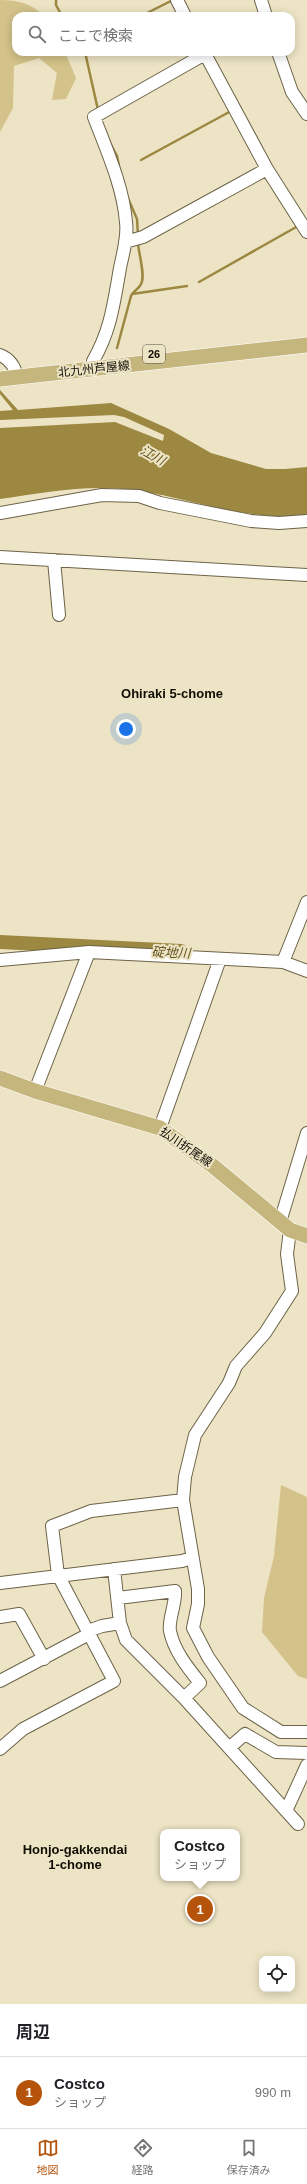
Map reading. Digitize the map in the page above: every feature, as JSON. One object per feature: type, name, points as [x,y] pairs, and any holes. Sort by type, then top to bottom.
[{"type":"main road","name":"北九州芦屋線","points":[[0,379],[16,373],[93,361],[307,336]]},
{"type":"main road","name":"北九州芦屋線","points":[[0,370],[16,373],[307,345]]},
{"type":"main road","name":"払川折尾線","points":[[0,1078],[35,1091],[160,1128],[213,1166],[285,1226],[307,1236]]},
{"type":"street","points":[[177,0],[182,12]]},
{"type":"street","points":[[260,0],[264,12]]},
{"type":"street","points":[[93,361],[104,343],[111,322],[125,242],[126,223],[114,168],[94,117],[199,56]]},
{"type":"street","points":[[206,56],[268,168],[307,232]]},
{"type":"street","points":[[279,56],[292,92],[307,114]]},
{"type":"street","points":[[125,242],[143,236],[268,168]]},
{"type":"street","points":[[0,355],[6,358],[16,373]]},
{"type":"street","points":[[0,513],[102,495],[139,496],[160,503],[251,521],[279,523],[307,521]]},
{"type":"street","points":[[0,557],[307,575]]},
{"type":"street","points":[[54,560],[59,615]]},
{"type":"street","points":[[283,962],[307,902]]},
{"type":"street","points":[[0,960],[89,952],[283,962],[307,971]]},
{"type":"street","points":[[35,1091],[89,952]]},
{"type":"street","points":[[160,1128],[220,959]]},
{"type":"street","points":[[307,1135],[285,1226],[287,1254],[292,1279],[292,1291],[264,1333],[236,1366],[229,1383],[195,1436],[185,1477],[183,1500],[198,1589],[198,1604],[193,1628],[208,1657],[243,1708],[281,1732],[307,1732]]},
{"type":"street","points":[[0,1749],[23,1729],[114,1681],[58,1573],[52,1526],[91,1510],[183,1500]]},
{"type":"street","points":[[0,1583],[182,1555],[192,1558]]},
{"type":"street","points":[[0,1578],[114,1569],[182,1561],[192,1558]]},
{"type":"street","points":[[114,1569],[120,1623],[126,1640],[184,1698],[298,1824]]},
{"type":"street","points":[[118,1598],[175,1591],[176,1600],[170,1631],[182,1661],[200,1683],[184,1698]]},
{"type":"street","points":[[0,1617],[20,1614],[44,1659]]},
{"type":"street","points":[[0,1681],[44,1659],[102,1626],[120,1623]]},
{"type":"street","points":[[229,1748],[245,1734],[276,1752],[307,1753]]},
{"type":"street","points":[[286,1811],[307,1765]]},
{"type":"shaded area","points":[[0,0],[24,3],[39,12],[12,12],[12,56],[67,56],[76,78],[66,99],[52,100],[57,73],[39,58],[14,66],[13,108],[0,132]]},
{"type":"shaded area","points":[[281,1485],[307,1497],[307,1679],[298,1676],[262,1632],[264,1598],[274,1556]]},
{"type":"water","name":"江川","points":[[0,390],[18,410],[111,403],[169,429],[211,453],[266,469],[307,467],[307,515],[261,515],[238,512],[147,492],[108,488],[62,490],[0,499],[0,428],[115,422],[163,441],[164,435],[124,417],[114,415],[0,420],[0,411],[13,410],[0,394]]},
{"type":"waterway","points":[[56,0],[56,5],[60,12]]},
{"type":"waterway","points":[[149,12],[173,0]]},
{"type":"waterway","points":[[86,56],[98,110]]},
{"type":"waterway","points":[[141,160],[231,111]]},
{"type":"waterway","points":[[110,143],[117,156],[119,166]]},
{"type":"waterway","points":[[127,196],[137,219],[138,235]]},
{"type":"waterway","points":[[199,282],[298,226]]},
{"type":"waterway","points":[[117,348],[131,296],[140,286],[143,275],[138,242]]},
{"type":"waterway","points":[[132,294],[187,286]]},
{"type":"waterway","name":"碇地川","points":[[0,942],[181,951]]},
{"type":"place","name":"Costco","points":[[200,1909]]},
{"type":"district","name":"Ohiraki 5-chome","points":[[172,693]]},
{"type":"district","name":"Honjo-gakkendai 1-chome","points":[[75,1856]]}]
